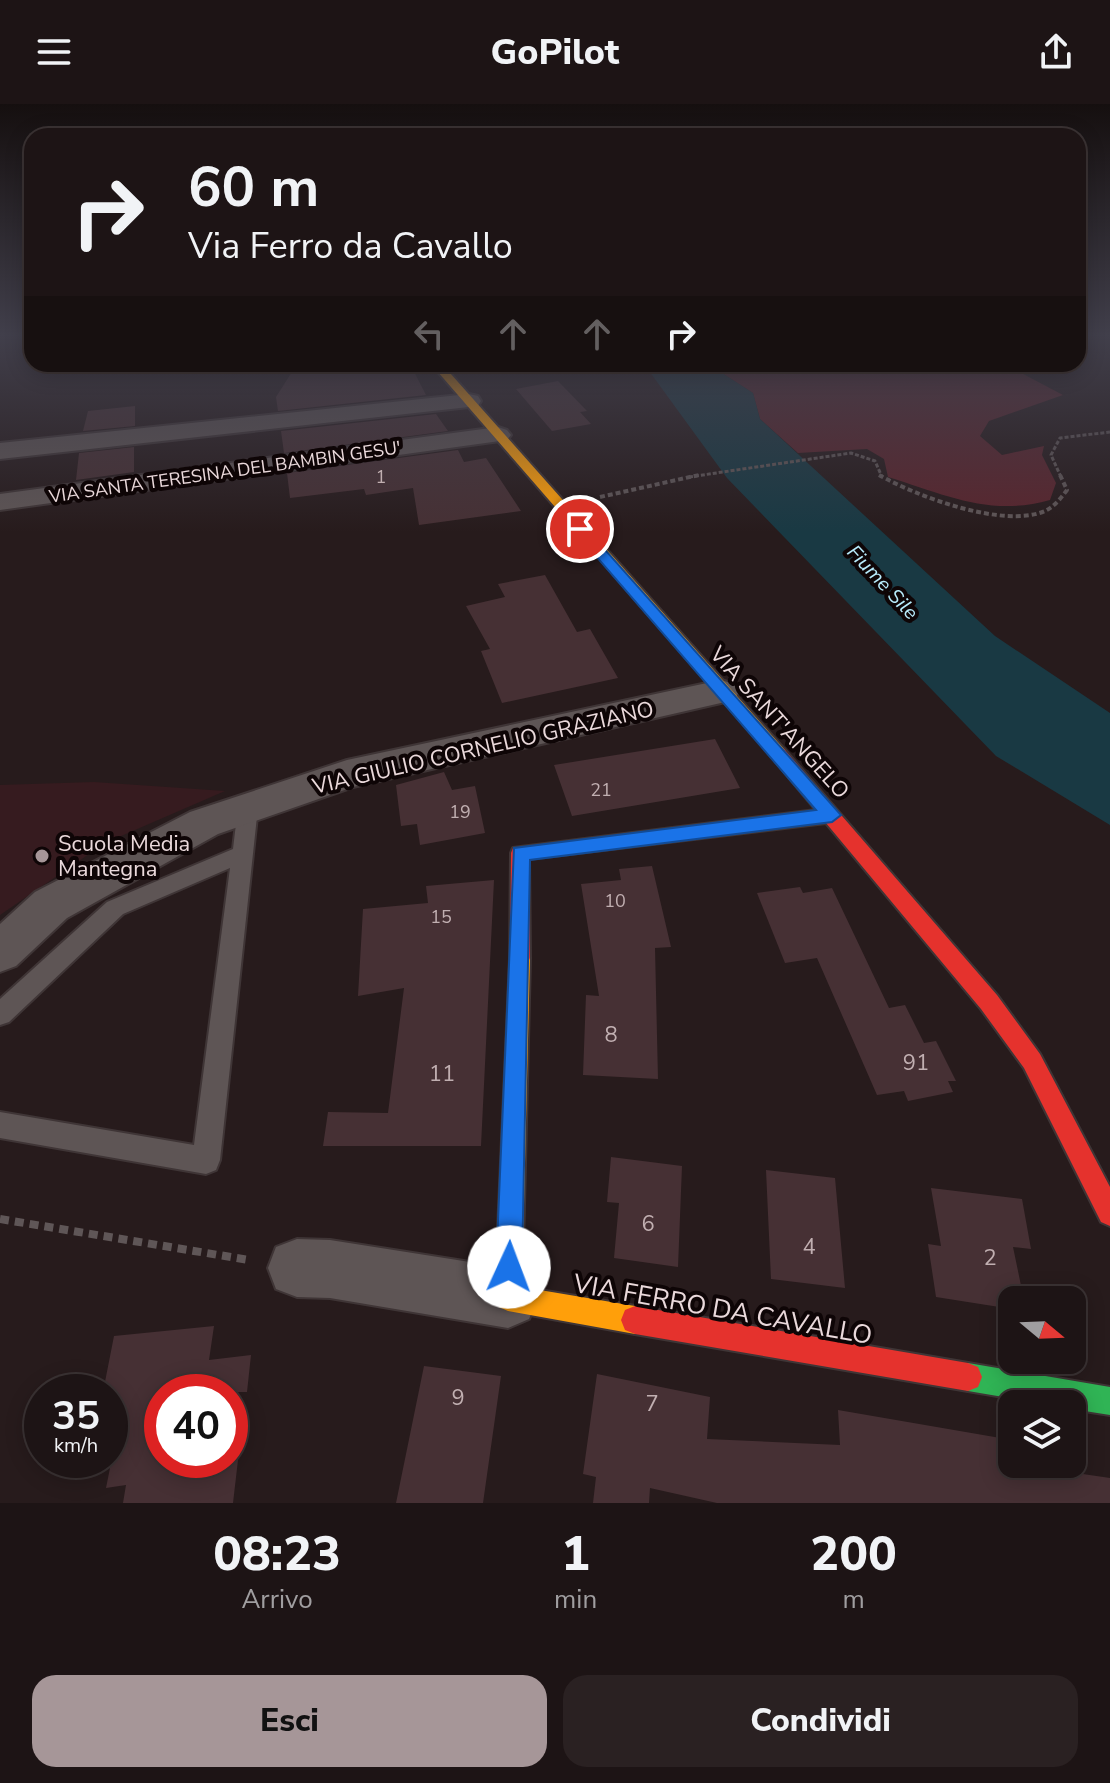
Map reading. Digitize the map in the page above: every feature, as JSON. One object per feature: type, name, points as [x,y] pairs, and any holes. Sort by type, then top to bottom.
[{"type":"street","points":[[0,451],[466,401]]},
{"type":"street","name":"VIA SANT'ANGELO","points":[[469,401],[942,944],[1032,1061],[1070,1129],[1110,1213]]},
{"type":"street","name":"VIA SANTA TERESINA DEL BAMBIN GESU'","points":[[0,502],[498,435]]},
{"type":"street","name":"VIA GIULIO CORNELIO GRAZIANO","points":[[0,952],[51,905],[204,823],[248,807],[347,774],[721,692]]},
{"type":"street","points":[[297,1268],[330,1269],[508,1298],[522,890],[520,853],[832,815]]},
{"type":"street","name":"VIA FERRO DA CAVALLO","points":[[508,1298],[1110,1401]]},
{"type":"lane","points":[[0,1125],[206,1160],[248,807]]},
{"type":"lane","points":[[0,1014],[115,908],[241,854]]},
{"type":"path","points":[[560,506],[695,476],[851,453],[875,461],[879,476],[915,492],[991,513],[1038,513],[1053,507],[1067,490],[1051,455],[1060,438],[1110,432]]},
{"type":"path","points":[[0,1219],[297,1268]]},
{"type":"shaded area","points":[[755,401],[1045,401],[989,421],[980,436],[1002,455],[1044,446],[1042,455],[1056,483],[1050,500],[1028,505],[968,502],[888,477],[884,459],[867,449],[798,453],[760,419]]},
{"type":"shaded area","name":"Scuola Media Mantegna","points":[[94,782],[225,791],[105,843],[0,915],[0,785]]},
{"type":"water","name":"Fiume Sile","points":[[671,401],[755,401],[760,419],[995,636],[1110,713],[1110,825],[996,756],[727,478]]},
{"type":"building","points":[[277,401],[368,401],[278,411]]},
{"type":"building","points":[[527,401],[578,401],[587,411],[580,412],[591,424],[552,431]]},
{"type":"building","points":[[135,406],[135,426],[83,431],[88,411]]},
{"type":"building","points":[[436,414],[448,431],[284,453],[281,431]]},
{"type":"building","points":[[134,447],[134,472],[76,480],[79,453]]},
{"type":"building","points":[[458,450],[464,462],[486,458],[521,511],[419,525],[413,488],[366,495],[364,489],[290,498],[287,473]]},
{"type":"building","points":[[545,575],[577,632],[590,629],[618,678],[502,703],[481,651],[490,649],[466,606],[505,597],[498,584]]},
{"type":"building","points":[[715,739],[740,788],[572,816],[554,765]]},
{"type":"building","points":[[444,772],[452,790],[475,786],[485,833],[420,845],[417,824],[401,826],[396,785]]},
{"type":"building","points":[[652,866],[671,947],[655,948],[658,1079],[583,1075],[586,995],[599,996],[581,884],[621,880],[619,869]]},
{"type":"building","points":[[494,880],[481,1146],[323,1146],[328,1112],[388,1113],[404,988],[358,996],[363,909],[428,903],[426,886]]},
{"type":"building","points":[[800,887],[803,893],[832,888],[889,1008],[905,1005],[924,1043],[936,1041],[956,1081],[948,1081],[953,1092],[908,1101],[904,1091],[877,1095],[817,958],[785,963],[757,893]]},
{"type":"building","points":[[611,1157],[682,1166],[678,1267],[614,1258],[619,1203],[607,1202]]},
{"type":"building","points":[[766,1170],[835,1178],[845,1288],[771,1279]]},
{"type":"building","points":[[931,1188],[1022,1199],[1031,1249],[1013,1247],[1021,1286],[998,1286],[998,1307],[936,1297],[928,1244],[941,1246]]},
{"type":"building","points":[[214,1326],[209,1360],[251,1355],[248,1383],[248,1374],[144,1374],[144,1478],[236,1478],[233,1503],[123,1503],[126,1485],[106,1488],[108,1478],[128,1478],[128,1374],[107,1374],[114,1336]]},
{"type":"building","points":[[424,1366],[501,1376],[483,1503],[396,1503]]},
{"type":"building","points":[[597,1374],[710,1397],[707,1439],[840,1445],[838,1410],[998,1438],[998,1478],[1086,1478],[1086,1474],[1110,1478],[1110,1503],[717,1503],[650,1488],[649,1503],[593,1503],[596,1477],[583,1474]]},
{"type":"traffic: fast","points":[[968,1377],[1110,1401]]},
{"type":"traffic: slow","points":[[469,401],[778,753]]},
{"type":"traffic: slow","points":[[520,958],[508,1298],[635,1320]]},
{"type":"traffic: jam","points":[[778,753],[989,1002],[1032,1061],[1110,1213]]},
{"type":"traffic: jam","points":[[520,958],[520,853],[832,815]]},
{"type":"traffic: jam","points":[[635,1320],[968,1377]]},
{"type":"place","name":"Scuola Media Mantegna","points":[[42,856]]},
{"type":"route","points":[[509,1267],[522,890],[520,853],[832,815],[580,529]]}]
